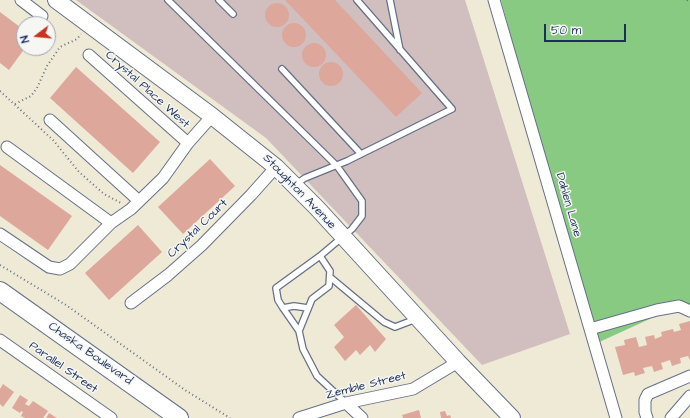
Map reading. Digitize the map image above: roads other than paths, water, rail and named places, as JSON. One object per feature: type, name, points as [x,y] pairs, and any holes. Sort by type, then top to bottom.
[{"type":"main road","name":"Chaska Boulevard","points":[[0,291],[179,418]]},
{"type":"street","points":[[21,0],[42,16]]},
{"type":"street","name":"Stoughton Avenue","points":[[56,0],[212,116],[276,167],[512,418]]},
{"type":"street","name":"Dahlen Lane","points":[[494,0],[616,418]]},
{"type":"street","name":"Crystal Place West","points":[[89,55],[188,143]]},
{"type":"street","name":"Crystal Place West","points":[[0,234],[49,267],[60,269],[70,264],[111,223],[135,205],[163,178],[188,143],[212,116]]},
{"type":"street","points":[[50,120],[135,205]]},
{"type":"street","points":[[7,147],[111,223]]},
{"type":"street","name":"Crystal Court","points":[[132,303],[168,275],[202,245],[276,167]]},
{"type":"street","points":[[590,329],[657,310],[678,306],[690,311]]},
{"type":"street","name":"Parallel Street","points":[[0,340],[111,418]]},
{"type":"street","name":"Zemble Street","points":[[299,418],[346,403],[413,389],[458,362]]},
{"type":"street","points":[[648,418],[645,412],[645,400],[648,394],[690,376]]},
{"type":"street","points":[[671,418],[690,396]]},
{"type":"street","points":[[346,403],[362,418]]},
{"type":"lane","points":[[168,0],[336,166],[362,201],[362,216],[352,229],[320,256],[276,288],[283,308],[298,331],[304,349],[317,376],[346,403]]},
{"type":"lane","points":[[219,0],[232,14]]},
{"type":"lane","points":[[294,185],[305,178],[362,154],[452,109],[357,0]]},
{"type":"lane","points":[[390,0],[400,50]]},
{"type":"lane","points":[[282,69],[362,154]]},
{"type":"lane","points":[[298,331],[312,299],[329,286],[330,271],[320,256]]},
{"type":"lane","points":[[330,277],[384,322],[395,327],[418,319]]},
{"type":"lane","points":[[283,308],[294,306],[308,308]]}]
